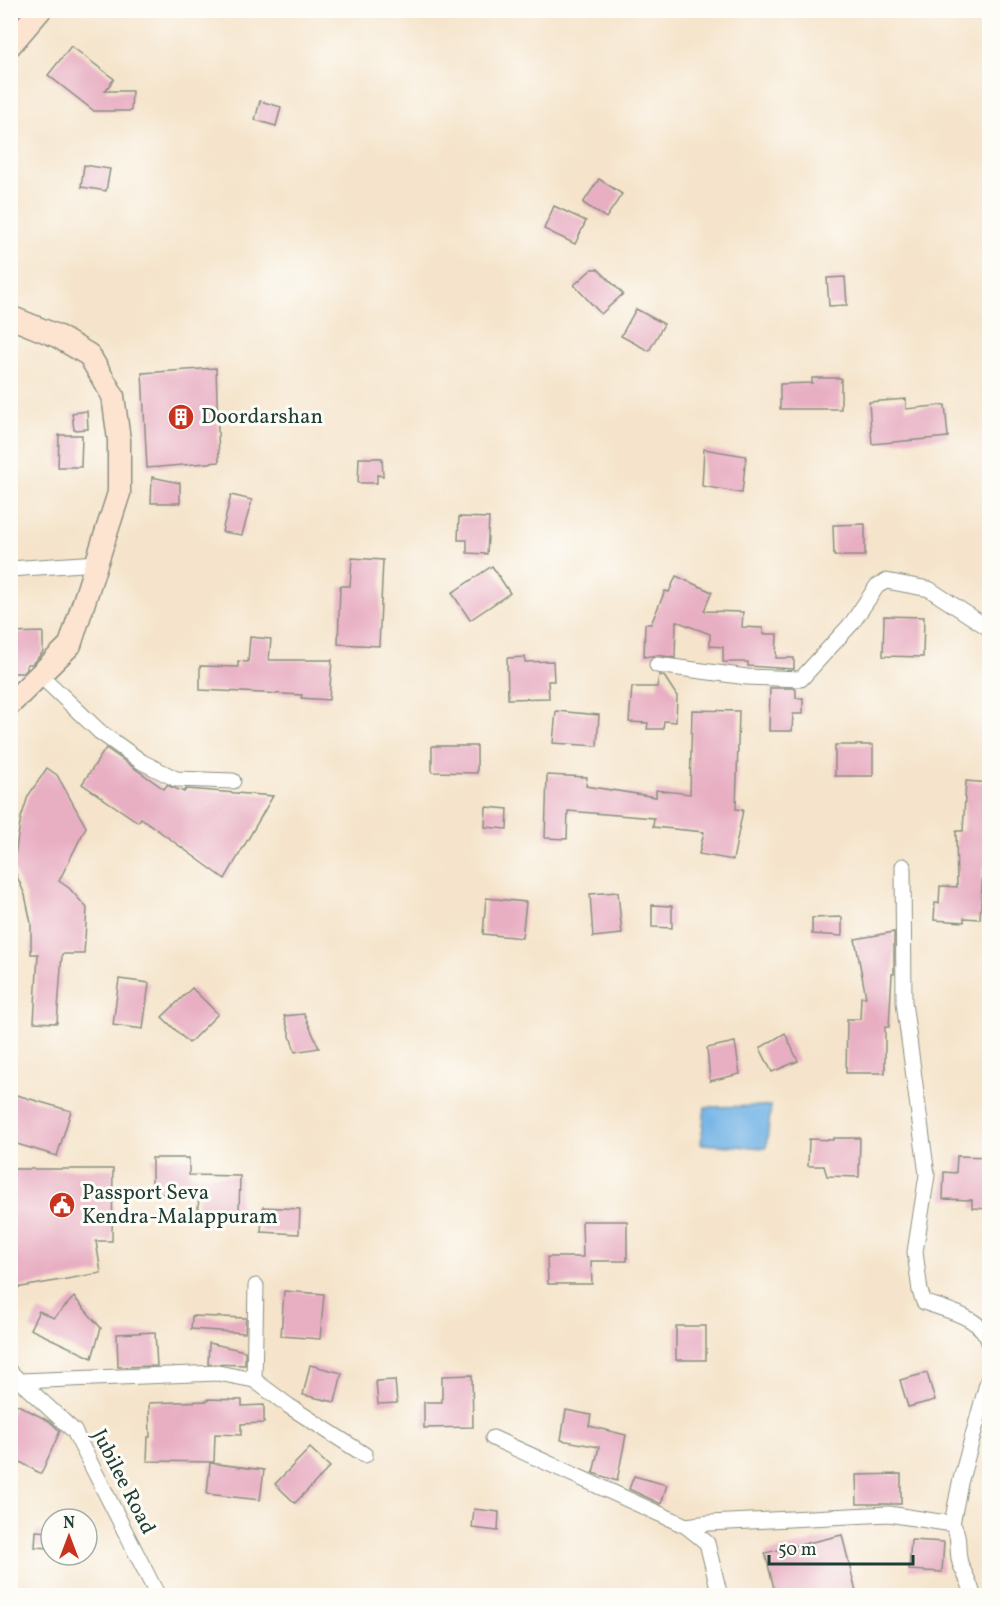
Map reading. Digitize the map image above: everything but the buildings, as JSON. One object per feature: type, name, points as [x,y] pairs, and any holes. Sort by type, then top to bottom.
[{"type":"main road","points":[[10,45],[40,10]]},
{"type":"main road","points":[[10,317],[57,336],[89,355],[113,396],[119,440],[119,493],[70,645],[10,704]]},
{"type":"street","points":[[10,569],[97,562]]},
{"type":"street","points":[[657,665],[747,677],[801,679],[852,623],[877,586],[886,581],[929,589],[990,629]]},
{"type":"street","points":[[40,675],[100,732],[142,762],[176,779],[233,781]]},
{"type":"street","points":[[903,866],[904,1002],[927,1175],[915,1252],[920,1291],[924,1302],[976,1322],[988,1337],[990,1345]]},
{"type":"street","points":[[254,1380],[256,1286]]},
{"type":"street","points":[[952,1524],[960,1483],[990,1373]]},
{"type":"street","points":[[15,1376],[218,1374],[254,1380],[289,1406],[365,1455]]},
{"type":"street","name":"Jubilee Road","points":[[15,1376],[74,1431],[158,1596]]},
{"type":"street","points":[[493,1438],[686,1526],[707,1543],[720,1596]]},
{"type":"street","points":[[686,1526],[710,1522],[889,1514],[952,1524],[957,1531],[960,1563],[970,1583],[973,1596]]},
{"type":"water","points":[[771,1106],[766,1148],[701,1144],[705,1107]]},
{"type":"place","name":"Doordarshan","points":[[181,417]]},
{"type":"place","name":"Passport Seva Kendra-Malappuram","points":[[62,1205]]}]
